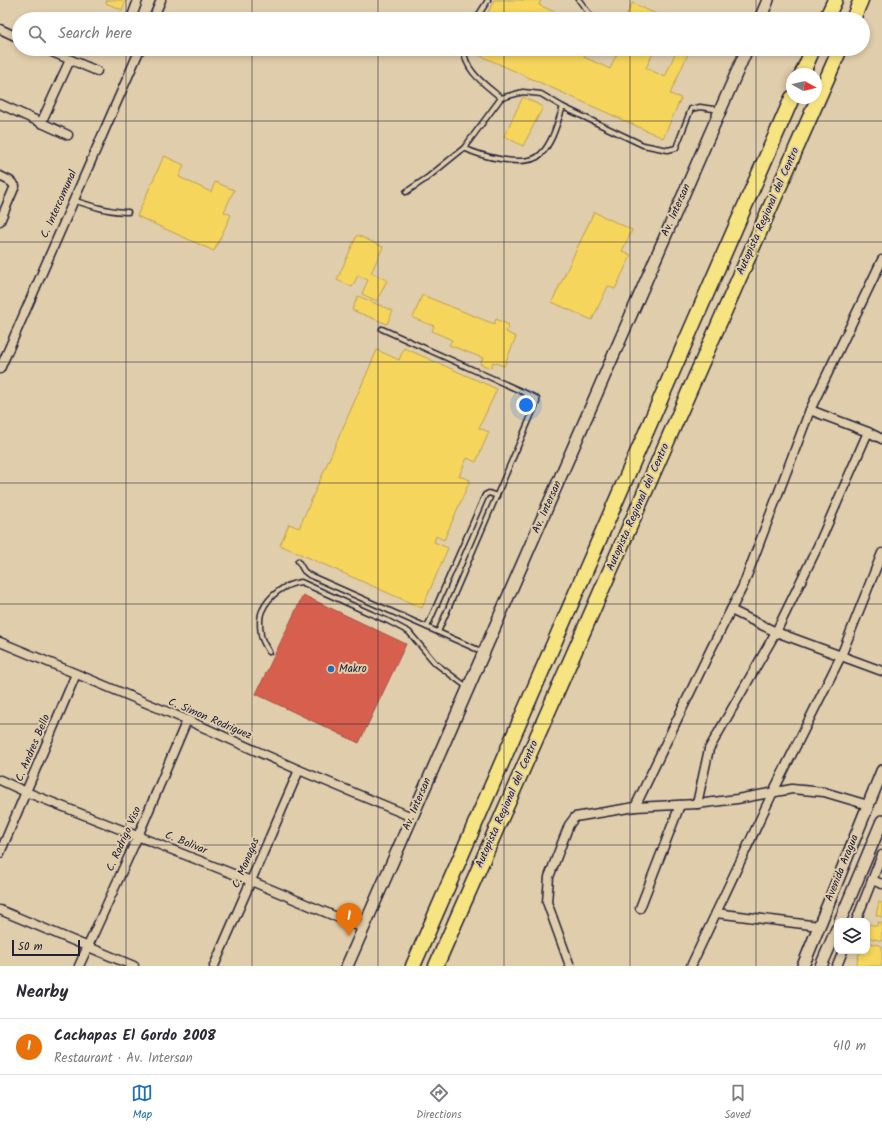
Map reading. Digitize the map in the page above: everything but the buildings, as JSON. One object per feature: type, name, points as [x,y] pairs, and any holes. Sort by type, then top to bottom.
[{"type":"highway","points":[[829,12],[835,0]]},
{"type":"highway","points":[[856,12],[861,0]]},
{"type":"highway","points":[[805,68],[810,56]]},
{"type":"highway","name":"Autopista Regional del Centro","points":[[436,966],[837,56]]},
{"type":"highway","name":"Autopista Regional del Centro","points":[[413,966],[789,104]]},
{"type":"street","points":[[134,12],[138,0]]},
{"type":"street","points":[[156,12],[162,0]]},
{"type":"street","points":[[763,12],[768,0]]},
{"type":"street","points":[[0,29],[12,35]]},
{"type":"street","points":[[61,56],[98,72]]},
{"type":"street","name":"C. Intercomunal","points":[[0,369],[73,199],[137,56]]},
{"type":"street","name":"Av. Intersan","points":[[347,966],[744,56]]},
{"type":"street","points":[[41,123],[70,60]]},
{"type":"street","points":[[0,104],[68,135]]},
{"type":"street","points":[[0,176],[10,181],[15,186],[0,221]]},
{"type":"street","points":[[635,808],[743,586],[810,410],[882,260]]},
{"type":"street","points":[[810,410],[868,432],[882,439]]},
{"type":"street","points":[[697,804],[709,749],[776,632],[818,546],[868,432]]},
{"type":"street","points":[[690,966],[773,792],[841,656],[882,553]]},
{"type":"street","points":[[731,610],[776,632],[882,670]]},
{"type":"street","name":"C. Simon Rodriguez","points":[[0,642],[187,720],[299,770],[412,817]]},
{"type":"street","name":"C. Andres Bello","points":[[0,853],[76,674]]},
{"type":"street","name":"C. Rodrigo Viso","points":[[79,966],[138,836],[187,720]]},
{"type":"street","name":"C. Monagas","points":[[214,966],[299,770]]},
{"type":"street","name":"Avenida Aragua","points":[[803,966],[882,771]]},
{"type":"street","name":"C. Bolivar","points":[[0,780],[26,792],[251,881],[363,928]]},
{"type":"street","points":[[570,966],[547,902],[549,877],[569,825],[575,817],[635,808],[697,804],[737,799],[792,789],[824,792],[868,805]]},
{"type":"street","points":[[640,908],[680,805]]},
{"type":"street","name":"Avenida Aragua","points":[[841,918],[882,821]]},
{"type":"street","points":[[857,918],[882,855]]},
{"type":"street","points":[[872,880],[882,884]]},
{"type":"street","points":[[0,910],[134,966]]},
{"type":"street","points":[[716,913],[819,926]]},
{"type":"street","points":[[821,966],[834,936]]},
{"type":"street","points":[[837,966],[843,954]]},
{"type":"lane","points":[[480,12],[488,0]]},
{"type":"lane","points":[[579,0],[588,12]]},
{"type":"lane","points":[[465,56],[466,63],[476,76],[501,98]]},
{"type":"lane","points":[[406,192],[428,178],[464,148],[501,98],[523,92],[542,94],[563,107],[643,145],[668,150],[676,148],[691,109],[700,107],[720,110]]},
{"type":"lane","points":[[464,148],[492,159],[526,161],[540,156],[550,143],[563,107]]},
{"type":"lane","points":[[73,199],[87,205],[117,212],[128,212]]},
{"type":"lane","points":[[382,329],[537,399],[438,632]]},
{"type":"lane","points":[[427,628],[485,495],[489,493],[497,496]]},
{"type":"lane","points":[[298,561],[304,571],[309,575],[484,652]]},
{"type":"lane","points":[[269,652],[261,637],[260,623],[262,611],[268,601],[281,589],[292,583],[301,582],[366,612],[388,620],[409,632],[435,663],[468,687]]},
{"type":"place","name":"Makro","points":[[331,669]]},
{"type":"place","name":"Cachapas El Gordo 2008","points":[[349,936]]}]
